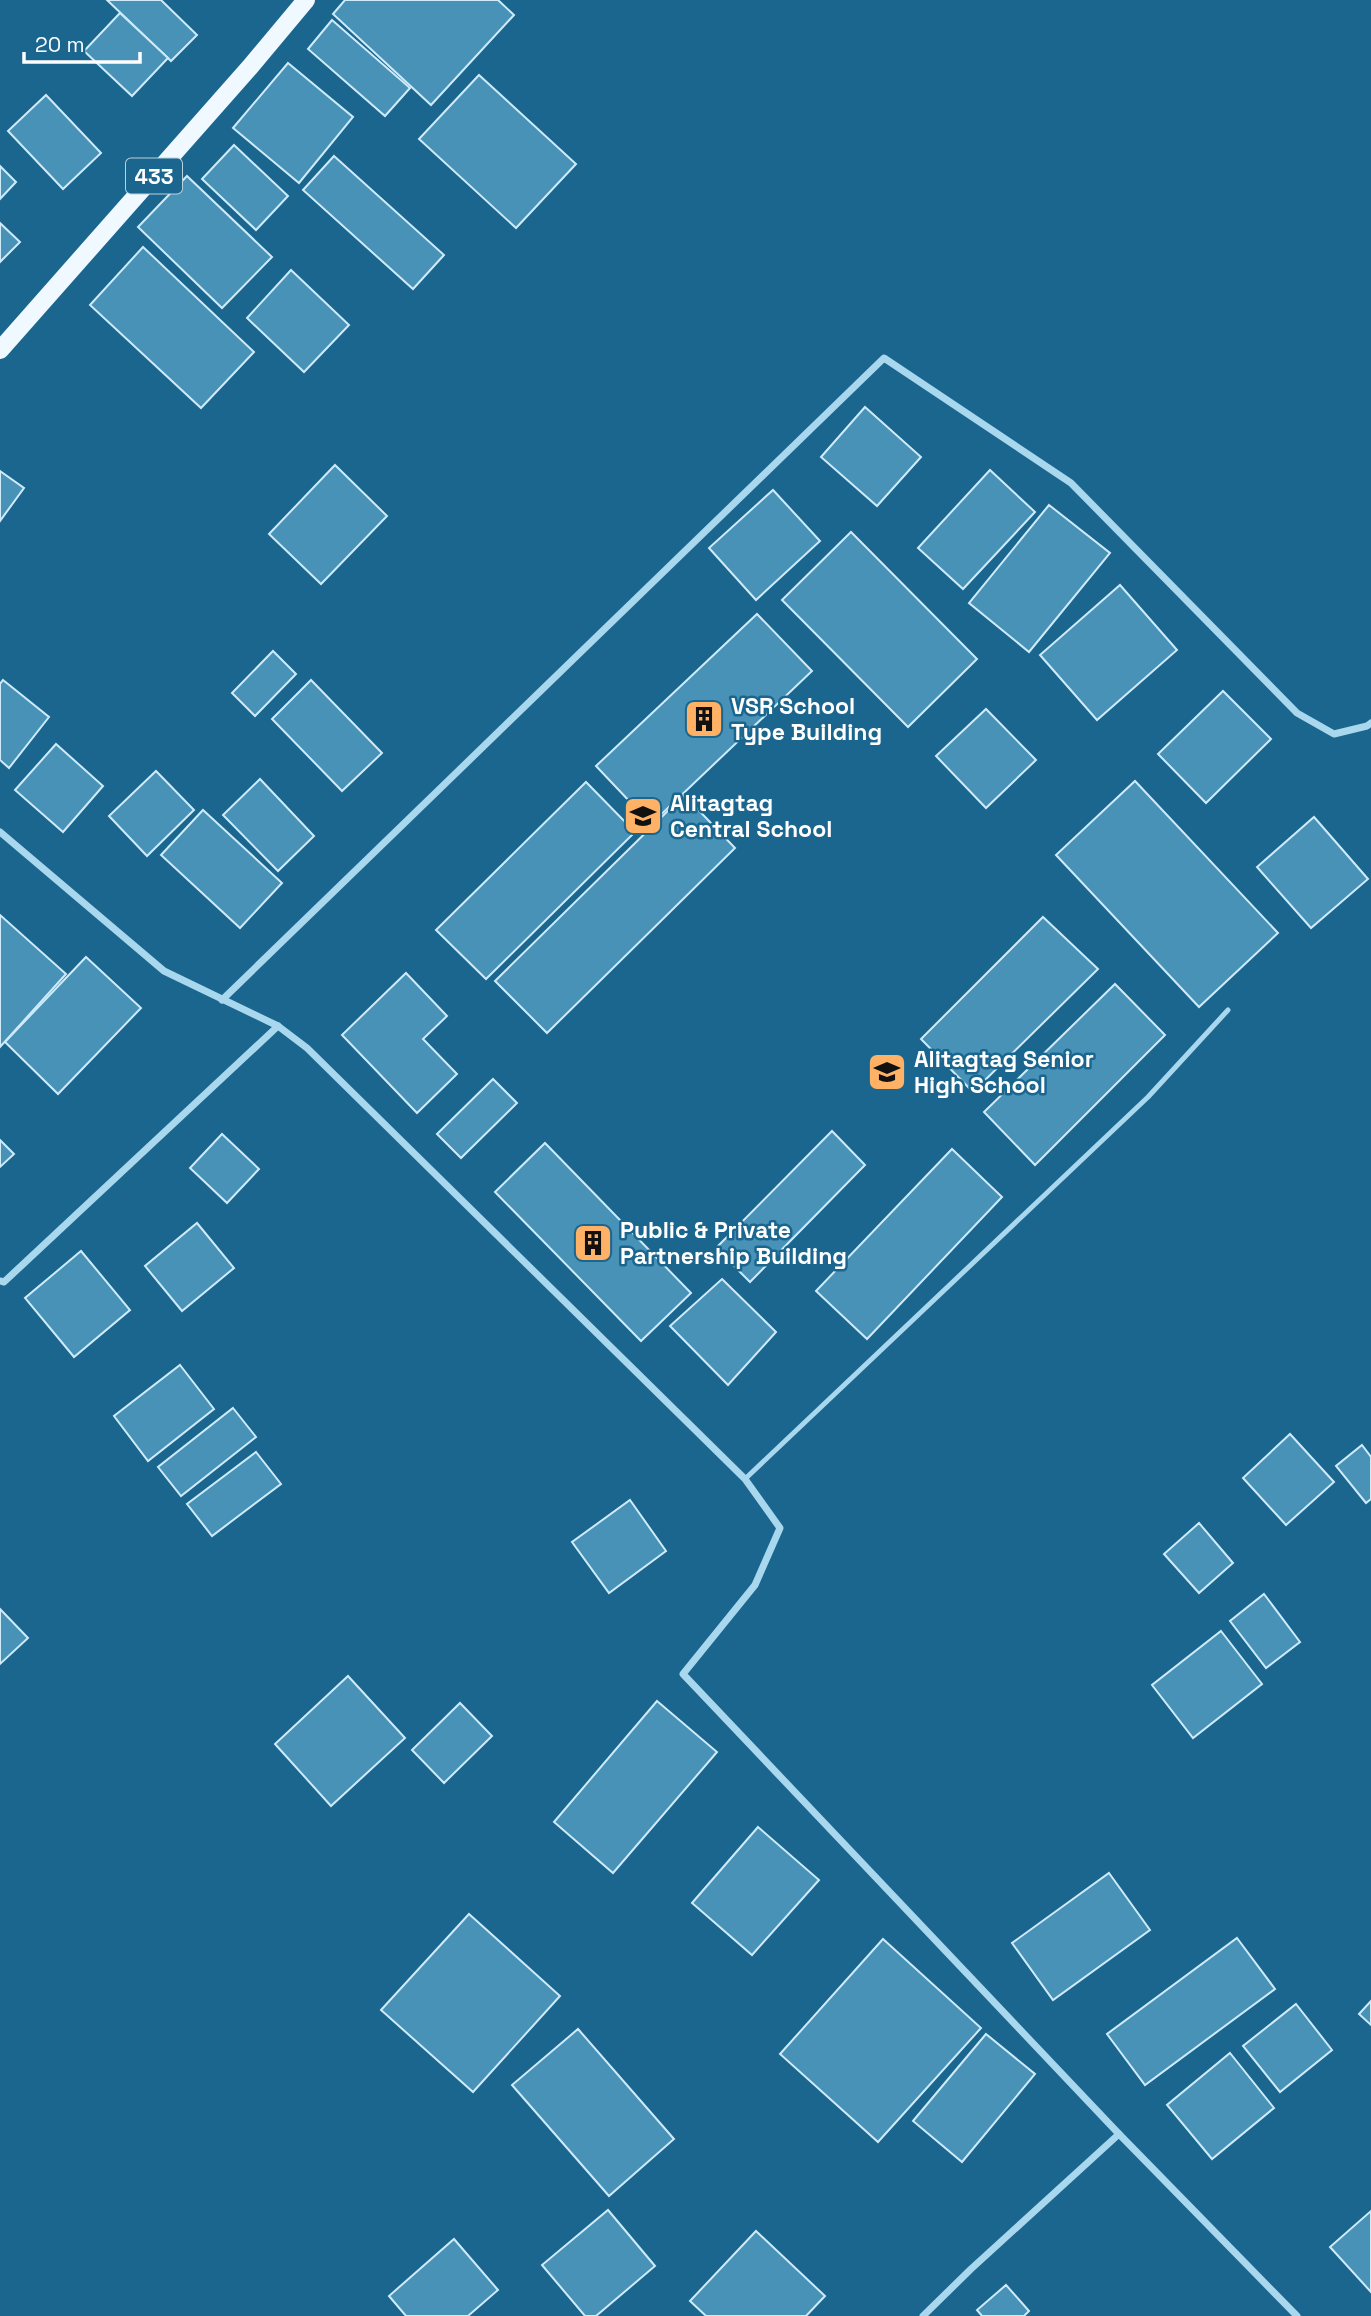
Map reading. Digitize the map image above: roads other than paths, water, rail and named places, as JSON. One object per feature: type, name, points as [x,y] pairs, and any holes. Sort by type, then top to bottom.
[{"type":"main road","name":"433","points":[[0,350],[306,0]]},
{"type":"street","points":[[222,1000],[884,358],[1071,483],[1297,713],[1334,734],[1371,723]]},
{"type":"street","points":[[0,832],[164,971],[278,1026],[307,1048],[745,1479],[780,1528],[755,1585],[683,1674],[1119,2134],[1297,2316]]},
{"type":"street","points":[[0,1281],[4,1282],[278,1026]]},
{"type":"street","points":[[923,2316],[1119,2134]]},
{"type":"lane","points":[[745,1479],[1148,1097],[1228,1010]]},
{"type":"place","name":"VSR School Type Building","points":[[704,719]]},
{"type":"place","name":"Alitagtag Central School","points":[[643,816]]},
{"type":"place","name":"Alitagtag Senior High School","points":[[887,1072]]},
{"type":"place","name":"Public & Private Partnership Building","points":[[593,1243]]}]
